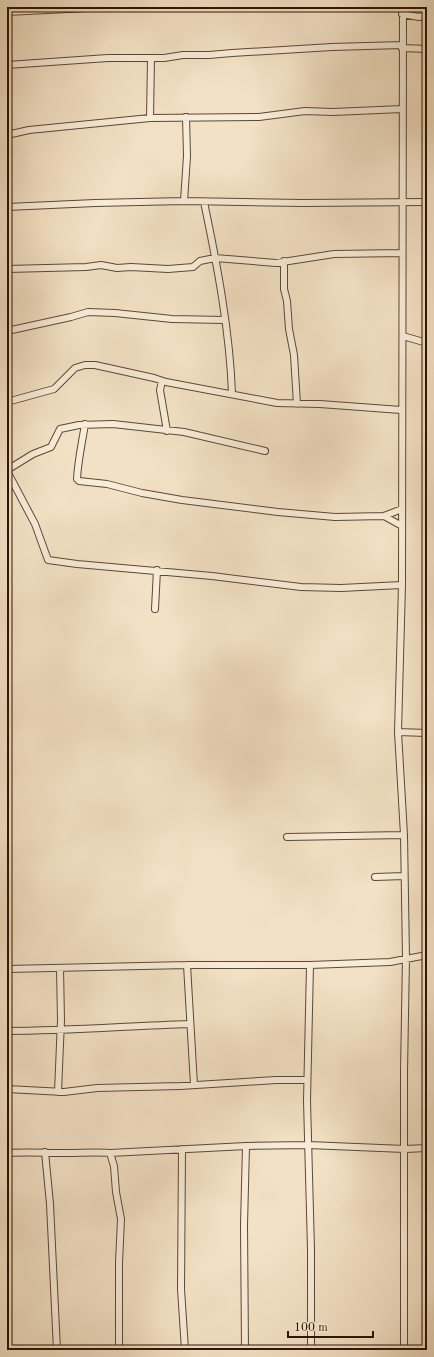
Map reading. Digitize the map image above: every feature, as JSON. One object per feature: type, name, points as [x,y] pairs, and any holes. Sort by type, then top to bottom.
[{"type":"street","points":[[10,10],[108,7]]},
{"type":"street","points":[[402,7],[402,585],[398,732],[404,835],[406,958],[404,1350]]},
{"type":"street","points":[[402,14],[419,17],[427,14]]},
{"type":"street","points":[[7,66],[93,59],[151,58],[332,47],[402,46],[427,49]]},
{"type":"street","points":[[150,118],[151,58]]},
{"type":"street","points":[[7,135],[29,130],[150,118],[259,117],[305,111],[333,112],[402,108]]},
{"type":"street","points":[[184,201],[187,156],[186,117]]},
{"type":"street","points":[[7,207],[184,201],[303,203],[402,201],[427,202]]},
{"type":"street","points":[[204,202],[225,320],[232,376],[232,394]]},
{"type":"street","points":[[7,270],[86,267],[101,265],[117,268],[131,267],[168,269],[193,267],[200,261],[215,258],[276,263],[334,254],[401,253]]},
{"type":"street","points":[[284,262],[284,289],[294,355],[297,404]]},
{"type":"street","points":[[7,331],[88,312],[172,319],[225,320]]},
{"type":"street","points":[[403,336],[427,342]]},
{"type":"street","points":[[7,402],[54,389],[75,368],[95,364],[162,381],[277,403],[402,410]]},
{"type":"street","points":[[162,381],[160,390],[168,431]]},
{"type":"street","points":[[86,424],[82,448],[78,457],[77,479],[79,481],[107,484],[142,493],[182,500],[278,512],[335,517],[384,516],[402,509]]},
{"type":"street","points":[[265,451],[184,432],[113,424],[86,424],[60,429],[51,447],[33,454],[7,471],[34,524],[48,560],[77,564],[157,570],[301,587],[341,588],[402,585]]},
{"type":"street","points":[[384,516],[402,526]]},
{"type":"street","points":[[155,609],[157,570]]},
{"type":"street","points":[[398,732],[427,733]]},
{"type":"street","points":[[287,837],[404,835]]},
{"type":"street","points":[[375,877],[404,876]]},
{"type":"street","points":[[7,969],[187,964],[310,965],[390,962],[427,955]]},
{"type":"street","points":[[187,964],[189,1024],[194,1084]]},
{"type":"street","points":[[310,965],[309,1053],[306,1080],[311,1249],[311,1350]]},
{"type":"street","points":[[58,1092],[61,1031],[60,968]]},
{"type":"street","points":[[7,1031],[61,1031],[189,1024]]},
{"type":"street","points":[[7,1089],[75,1092],[97,1088],[306,1080]]},
{"type":"street","points":[[7,1153],[110,1153],[182,1149],[195,1150],[246,1146],[404,1149],[427,1148]]},
{"type":"street","points":[[245,1350],[244,1218],[246,1146]]},
{"type":"street","points":[[182,1149],[181,1289],[185,1350]]},
{"type":"street","points":[[45,1152],[50,1204],[57,1350]]},
{"type":"street","points":[[110,1153],[114,1166],[116,1192],[122,1219],[119,1263],[119,1350]]}]
